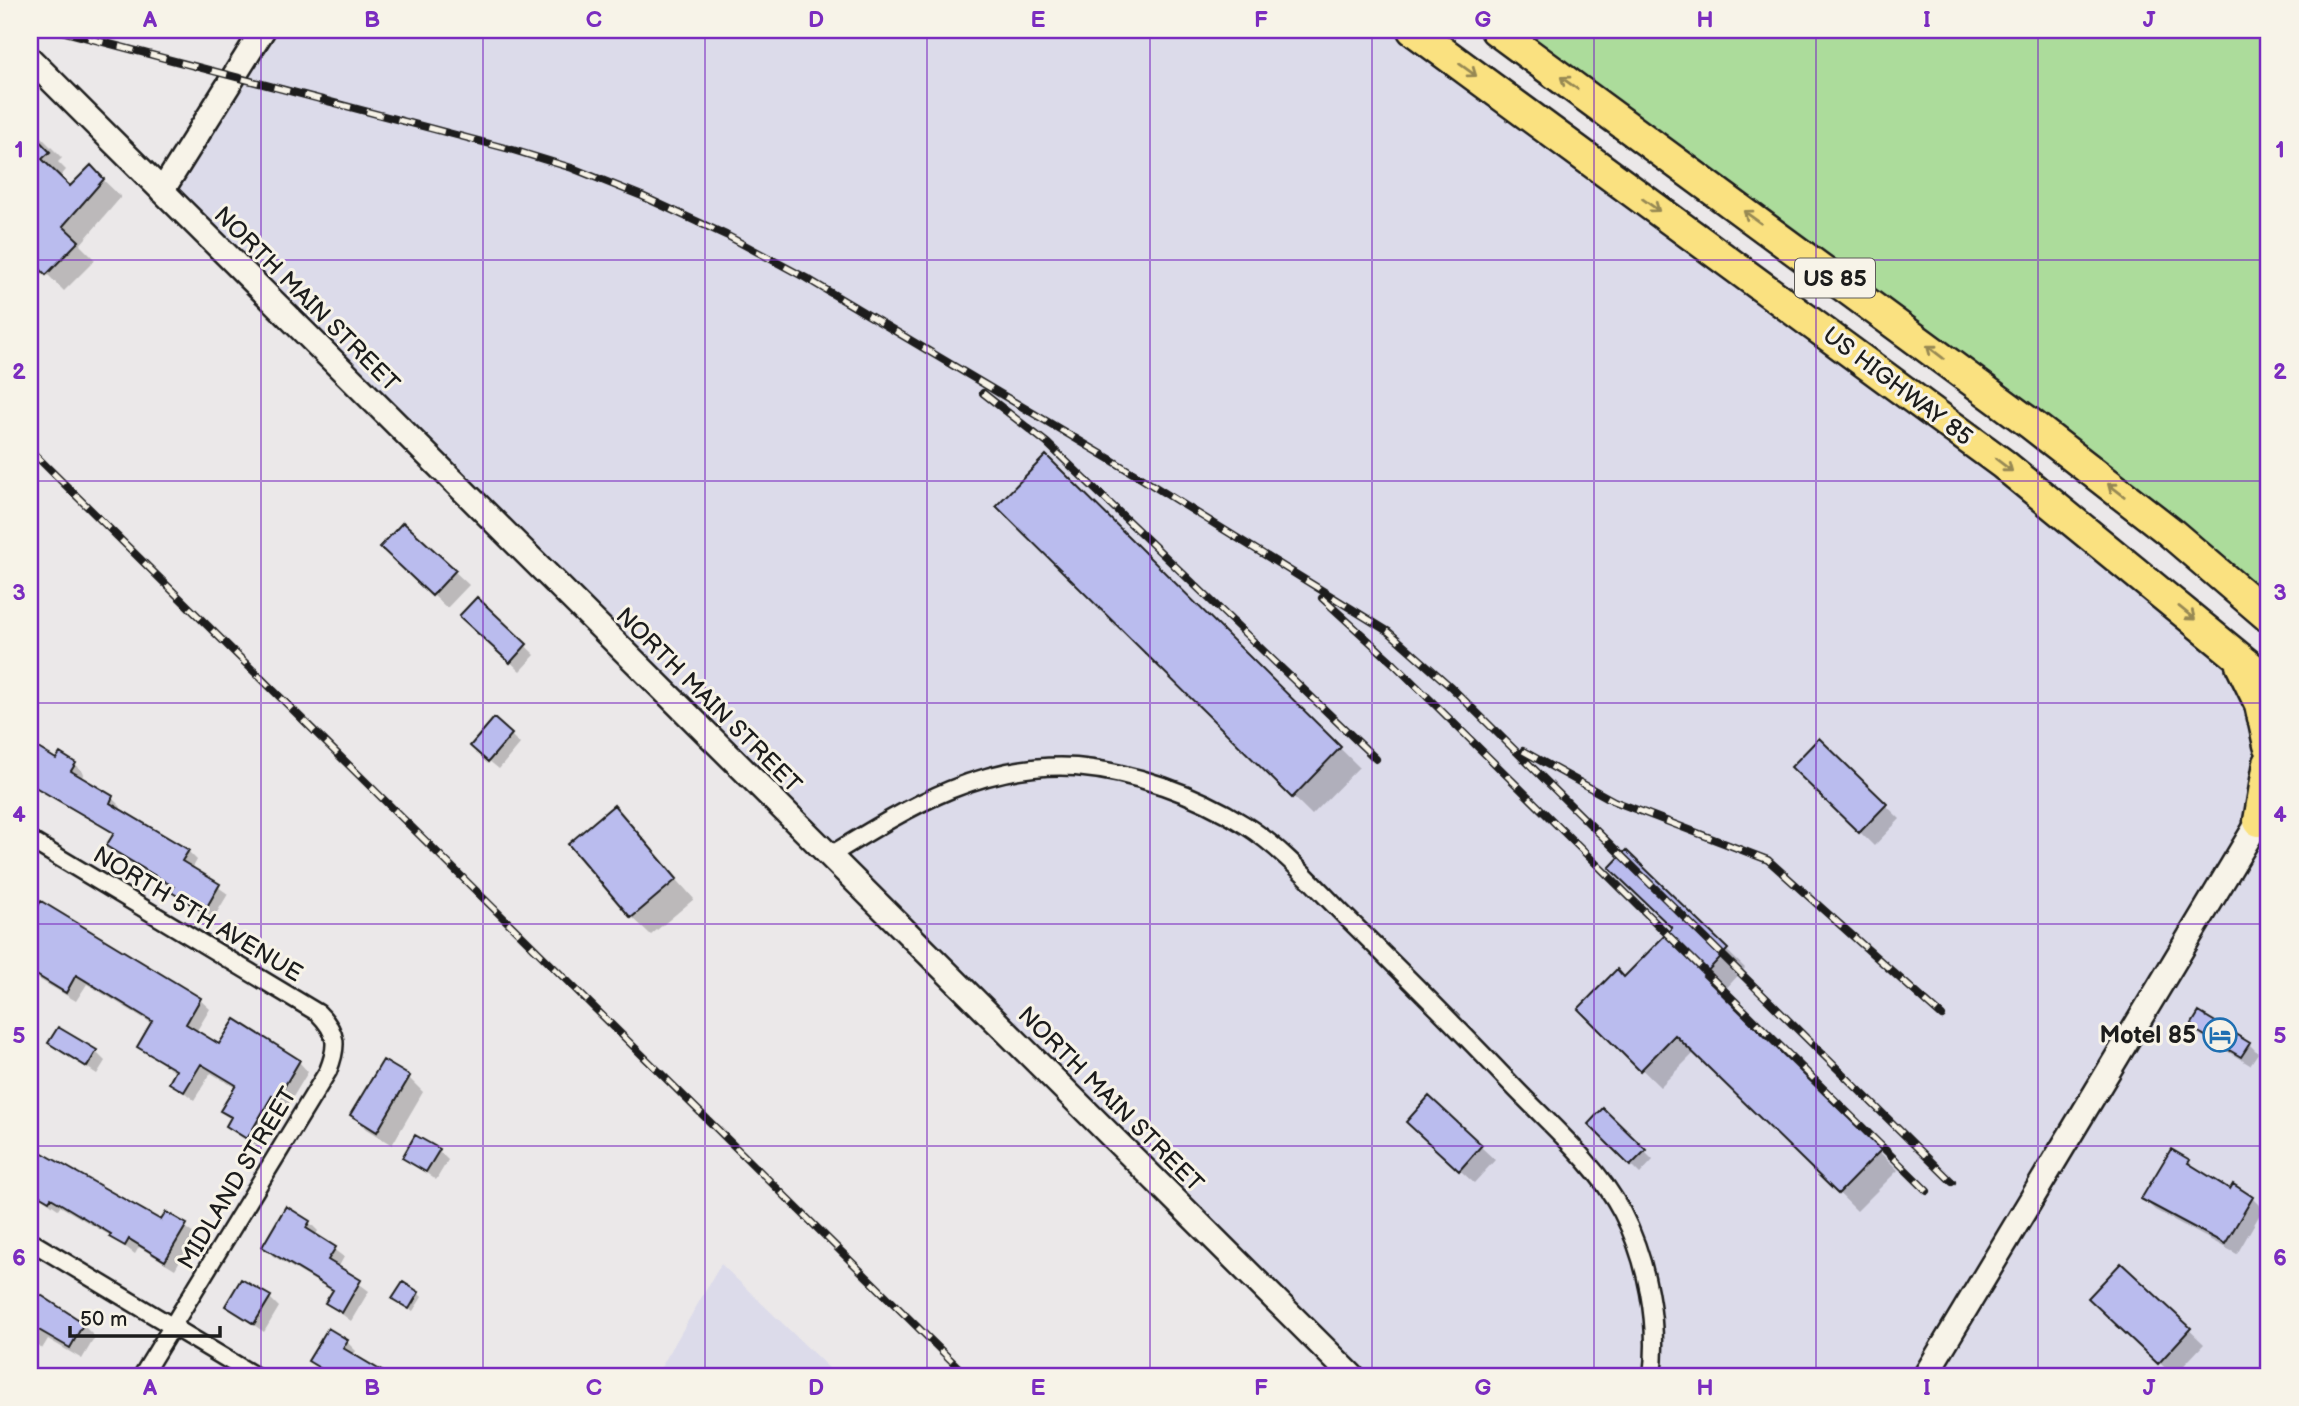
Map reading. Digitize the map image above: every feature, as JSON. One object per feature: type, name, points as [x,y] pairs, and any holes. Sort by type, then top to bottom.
[{"type":"highway","name":"US HIGHWAY 85","points":[[1413,30],[1961,432],[2061,509],[2269,682]]},
{"type":"highway","name":"US HIGHWAY 85","points":[[1496,30],[2009,408],[2258,603],[2269,617]]},
{"type":"highway","points":[[2235,652],[2260,704],[2269,746]]},
{"type":"highway","points":[[2266,812],[2269,763]]},
{"type":"street","points":[[162,191],[263,30]]},
{"type":"street","name":"NORTH MAIN STREET","points":[[30,59],[1352,1376]]},
{"type":"street","points":[[829,856],[934,795],[983,776],[1020,768],[1078,768],[1111,773],[1170,789],[1245,825],[1278,849],[1436,1006],[1596,1174],[1621,1210],[1644,1272],[1651,1309],[1651,1376]]},
{"type":"street","points":[[1925,1376],[2266,812]]},
{"type":"street","name":"NORTH 5TH AVENUE","points":[[30,840],[318,1013],[335,1035]]},
{"type":"street","name":"MIDLAND STREET","points":[[142,1376],[328,1071],[336,1052],[335,1035]]},
{"type":"street","points":[[30,1241],[255,1376]]},
{"type":"shaded area","points":[[263,30],[1413,30],[1871,365],[2254,689],[2269,811],[2269,1376],[1352,1376],[162,191]]},
{"type":"shaded area","points":[[721,1264],[837,1376],[656,1376]]},
{"type":"green space","points":[[1496,30],[2269,30],[2269,610]]},
{"type":"building","points":[[30,131],[50,152],[42,159],[70,186],[91,165],[104,179],[63,226],[79,241],[46,275],[30,259]]},
{"type":"building","points":[[1046,455],[1341,747],[1292,798],[996,506]]},
{"type":"building","points":[[403,522],[456,570],[432,596],[380,547]]},
{"type":"building","points":[[477,597],[527,644],[510,663],[459,616]]},
{"type":"building","points":[[494,718],[512,734],[488,762],[470,746]]},
{"type":"building","points":[[1819,738],[1887,804],[1859,833],[1791,767]]},
{"type":"building","points":[[30,743],[56,759],[60,753],[76,763],[71,771],[113,796],[110,803],[189,850],[182,861],[220,884],[204,912],[171,892],[174,887],[106,846],[114,833],[30,784]]},
{"type":"building","points":[[614,805],[677,879],[631,918],[568,844]]},
{"type":"building","points":[[1626,850],[1728,949],[1703,976],[1881,1150],[1838,1194],[1675,1035],[1640,1071],[1578,1009],[1617,969],[1624,977],[1672,928],[1609,868]]},
{"type":"building","points":[[41,901],[201,998],[186,1024],[219,1044],[235,1019],[300,1060],[277,1099],[272,1096],[247,1139],[226,1126],[231,1117],[220,1111],[236,1085],[201,1064],[184,1092],[169,1083],[176,1070],[137,1047],[152,1021],[76,975],[66,993],[30,971],[30,919]]},
{"type":"building","name":"Motel 85","points":[[2199,1012],[2250,1043],[2241,1057],[2190,1027]]},
{"type":"building","points":[[58,1027],[97,1050],[87,1067],[48,1043]]},
{"type":"building","points":[[383,1060],[410,1076],[377,1132],[350,1115]]},
{"type":"building","points":[[1429,1096],[1482,1145],[1459,1171],[1406,1122]]},
{"type":"building","points":[[1603,1108],[1646,1150],[1630,1166],[1588,1124]]},
{"type":"building","points":[[415,1135],[440,1149],[426,1172],[402,1158]]},
{"type":"building","points":[[2171,1149],[2230,1189],[2233,1184],[2253,1197],[2225,1244],[2141,1199]]},
{"type":"building","points":[[39,1151],[161,1220],[166,1212],[187,1224],[165,1261],[129,1239],[125,1246],[109,1237],[111,1234],[51,1198],[49,1201],[30,1190],[30,1166]]},
{"type":"building","points":[[286,1206],[310,1221],[306,1228],[336,1247],[328,1260],[361,1280],[342,1313],[325,1303],[333,1290],[262,1247]]},
{"type":"building","points":[[2121,1263],[2191,1328],[2158,1364],[2088,1298]]},
{"type":"building","points":[[241,1279],[271,1296],[254,1324],[225,1306]]},
{"type":"building","points":[[403,1282],[419,1292],[409,1309],[392,1299]]},
{"type":"building","points":[[30,1288],[84,1323],[70,1348],[30,1325]]},
{"type":"building","points":[[328,1328],[348,1340],[343,1348],[390,1376],[333,1376],[308,1361]]},
{"type":"railway","points":[[57,30],[513,150],[572,168],[642,196],[726,235],[806,278],[1110,459],[1389,632],[1451,687],[1952,1182]]},
{"type":"railway","points":[[983,393],[1047,443],[1376,759]]},
{"type":"railway","points":[[30,450],[967,1376]]},
{"type":"railway","points":[[1322,598],[1393,663],[1927,1191]]},
{"type":"railway","points":[[1523,751],[1614,801],[1768,860],[1942,1016]]},
{"type":"place","name":"Motel 85","points":[[2220,1035]]}]
